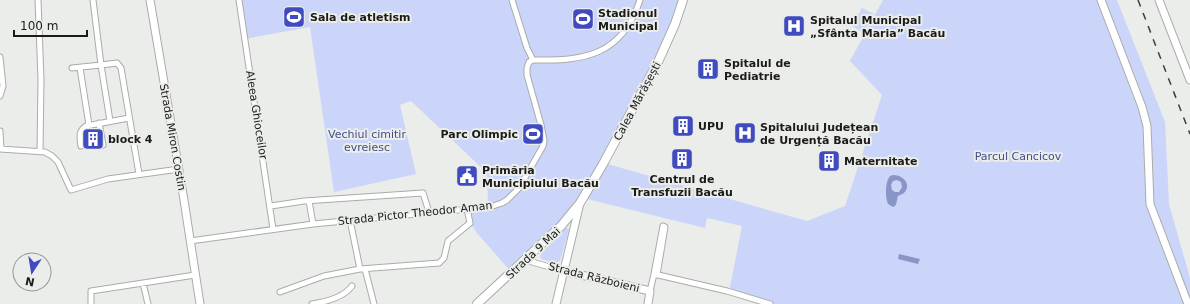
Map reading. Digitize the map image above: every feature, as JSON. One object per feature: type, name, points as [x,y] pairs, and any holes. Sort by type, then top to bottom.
[{"type":"main road","name":"Calea Mărășești","points":[[581,201],[658,62],[683,0]]},
{"type":"main road","name":"Strada 9 Mai","points":[[477,304],[561,226],[581,201]]},
{"type":"street","points":[[38,0],[41,78],[40,151]]},
{"type":"street","points":[[92,0],[110,121]]},
{"type":"street","name":"Strada Miron Costin","points":[[150,0],[200,304]]},
{"type":"street","name":"Aleea Ghioceilor","points":[[239,0],[274,229]]},
{"type":"street","points":[[512,0],[533,60],[561,60],[578,58],[603,50],[626,29],[640,0]]},
{"type":"street","points":[[1101,0],[1142,106],[1147,126],[1150,204],[1188,304]]},
{"type":"street","points":[[1159,0],[1190,80]]},
{"type":"street","points":[[0,57],[3,86],[0,96]]},
{"type":"street","name":"Strada Pictor Theodor Aman","points":[[190,241],[313,224],[490,207],[502,203],[519,188],[540,152],[544,141],[526,68],[529,62],[533,60]]},
{"type":"street","points":[[72,68],[118,64],[121,68],[139,174]]},
{"type":"street","points":[[80,68],[89,125]]},
{"type":"street","points":[[81,146],[81,131],[86,126],[129,118]]},
{"type":"street","points":[[99,123],[103,144]]},
{"type":"street","points":[[0,130],[1,149],[40,151],[52,156],[58,162],[71,190],[108,178],[179,169]]},
{"type":"street","points":[[271,206],[309,201],[423,193],[429,212]]},
{"type":"street","points":[[309,201],[313,224]]},
{"type":"street","name":"Calea Mărășești","points":[[556,304],[581,201]]},
{"type":"street","points":[[280,292],[324,276],[362,269],[439,263],[444,258],[448,241],[470,223],[467,209]]},
{"type":"street","points":[[350,220],[362,269],[374,304]]},
{"type":"street","points":[[650,291],[656,274],[665,228],[662,226],[656,274]]},
{"type":"street","name":"Strada Războieni","points":[[525,260],[564,271],[650,291],[648,304]]},
{"type":"street","points":[[656,274],[727,291],[770,304]]},
{"type":"street","points":[[91,304],[91,291],[195,275]]},
{"type":"street","points":[[143,283],[148,304]]},
{"type":"street","points":[[312,304],[344,294],[352,286]]},
{"type":"green space","name":"Parcul Cancicov","points":[[239,0],[683,0],[675,24],[604,163],[807,221],[845,206],[882,95],[850,61],[883,0],[1117,0],[1165,122],[1169,204],[1190,278],[1190,304],[770,304],[729,292],[742,226],[707,218],[705,228],[583,198],[512,273],[470,223],[467,209],[488,207],[487,173],[411,101],[400,105],[416,174],[334,192],[310,27],[245,39]]},
{"type":"green space","points":[[862,8],[874,14],[864,33],[852,26]]},
{"type":"green space","points":[[566,228],[569,229],[560,261],[556,263],[541,259],[541,254]]},
{"type":"shaded area","points":[[897,175],[903,178],[907,183],[906,190],[898,196],[896,205],[893,207],[888,204],[886,198],[886,186],[890,176]],"holes":[[[897,180],[901,182],[902,187],[899,192],[892,190],[891,185],[893,181]]]},
{"type":"shaded area","points":[[899,254],[920,259],[918,264],[898,259]]},
{"type":"railway","points":[[1138,0],[1190,134]]},
{"type":"place","name":"Sala de atletism","points":[[294,17]]},
{"type":"place","name":"Stadionul Municipal","points":[[583,19]]},
{"type":"place","name":"Spitalul Municipal „Sfânta Maria” Bacău","points":[[794,26]]},
{"type":"place","name":"Spitalul de Pediatrie","points":[[708,69]]},
{"type":"place","name":"UPU","points":[[683,126]]},
{"type":"place","name":"Spitalului Județean de Urgență Bacău","points":[[745,133]]},
{"type":"place","name":"Parc Olimpic","points":[[533,134]]},
{"type":"place","name":"block 4","points":[[93,139]]},
{"type":"place","name":"Centrul de Transfuzii Bacău","points":[[682,159]]},
{"type":"place","name":"Maternitate","points":[[829,161]]},
{"type":"place","name":"Primăria Municipiului Bacău","points":[[467,176]]},
{"type":"park label","name":"Vechiul cimitir evreiesc","points":[[367,140]]}]
